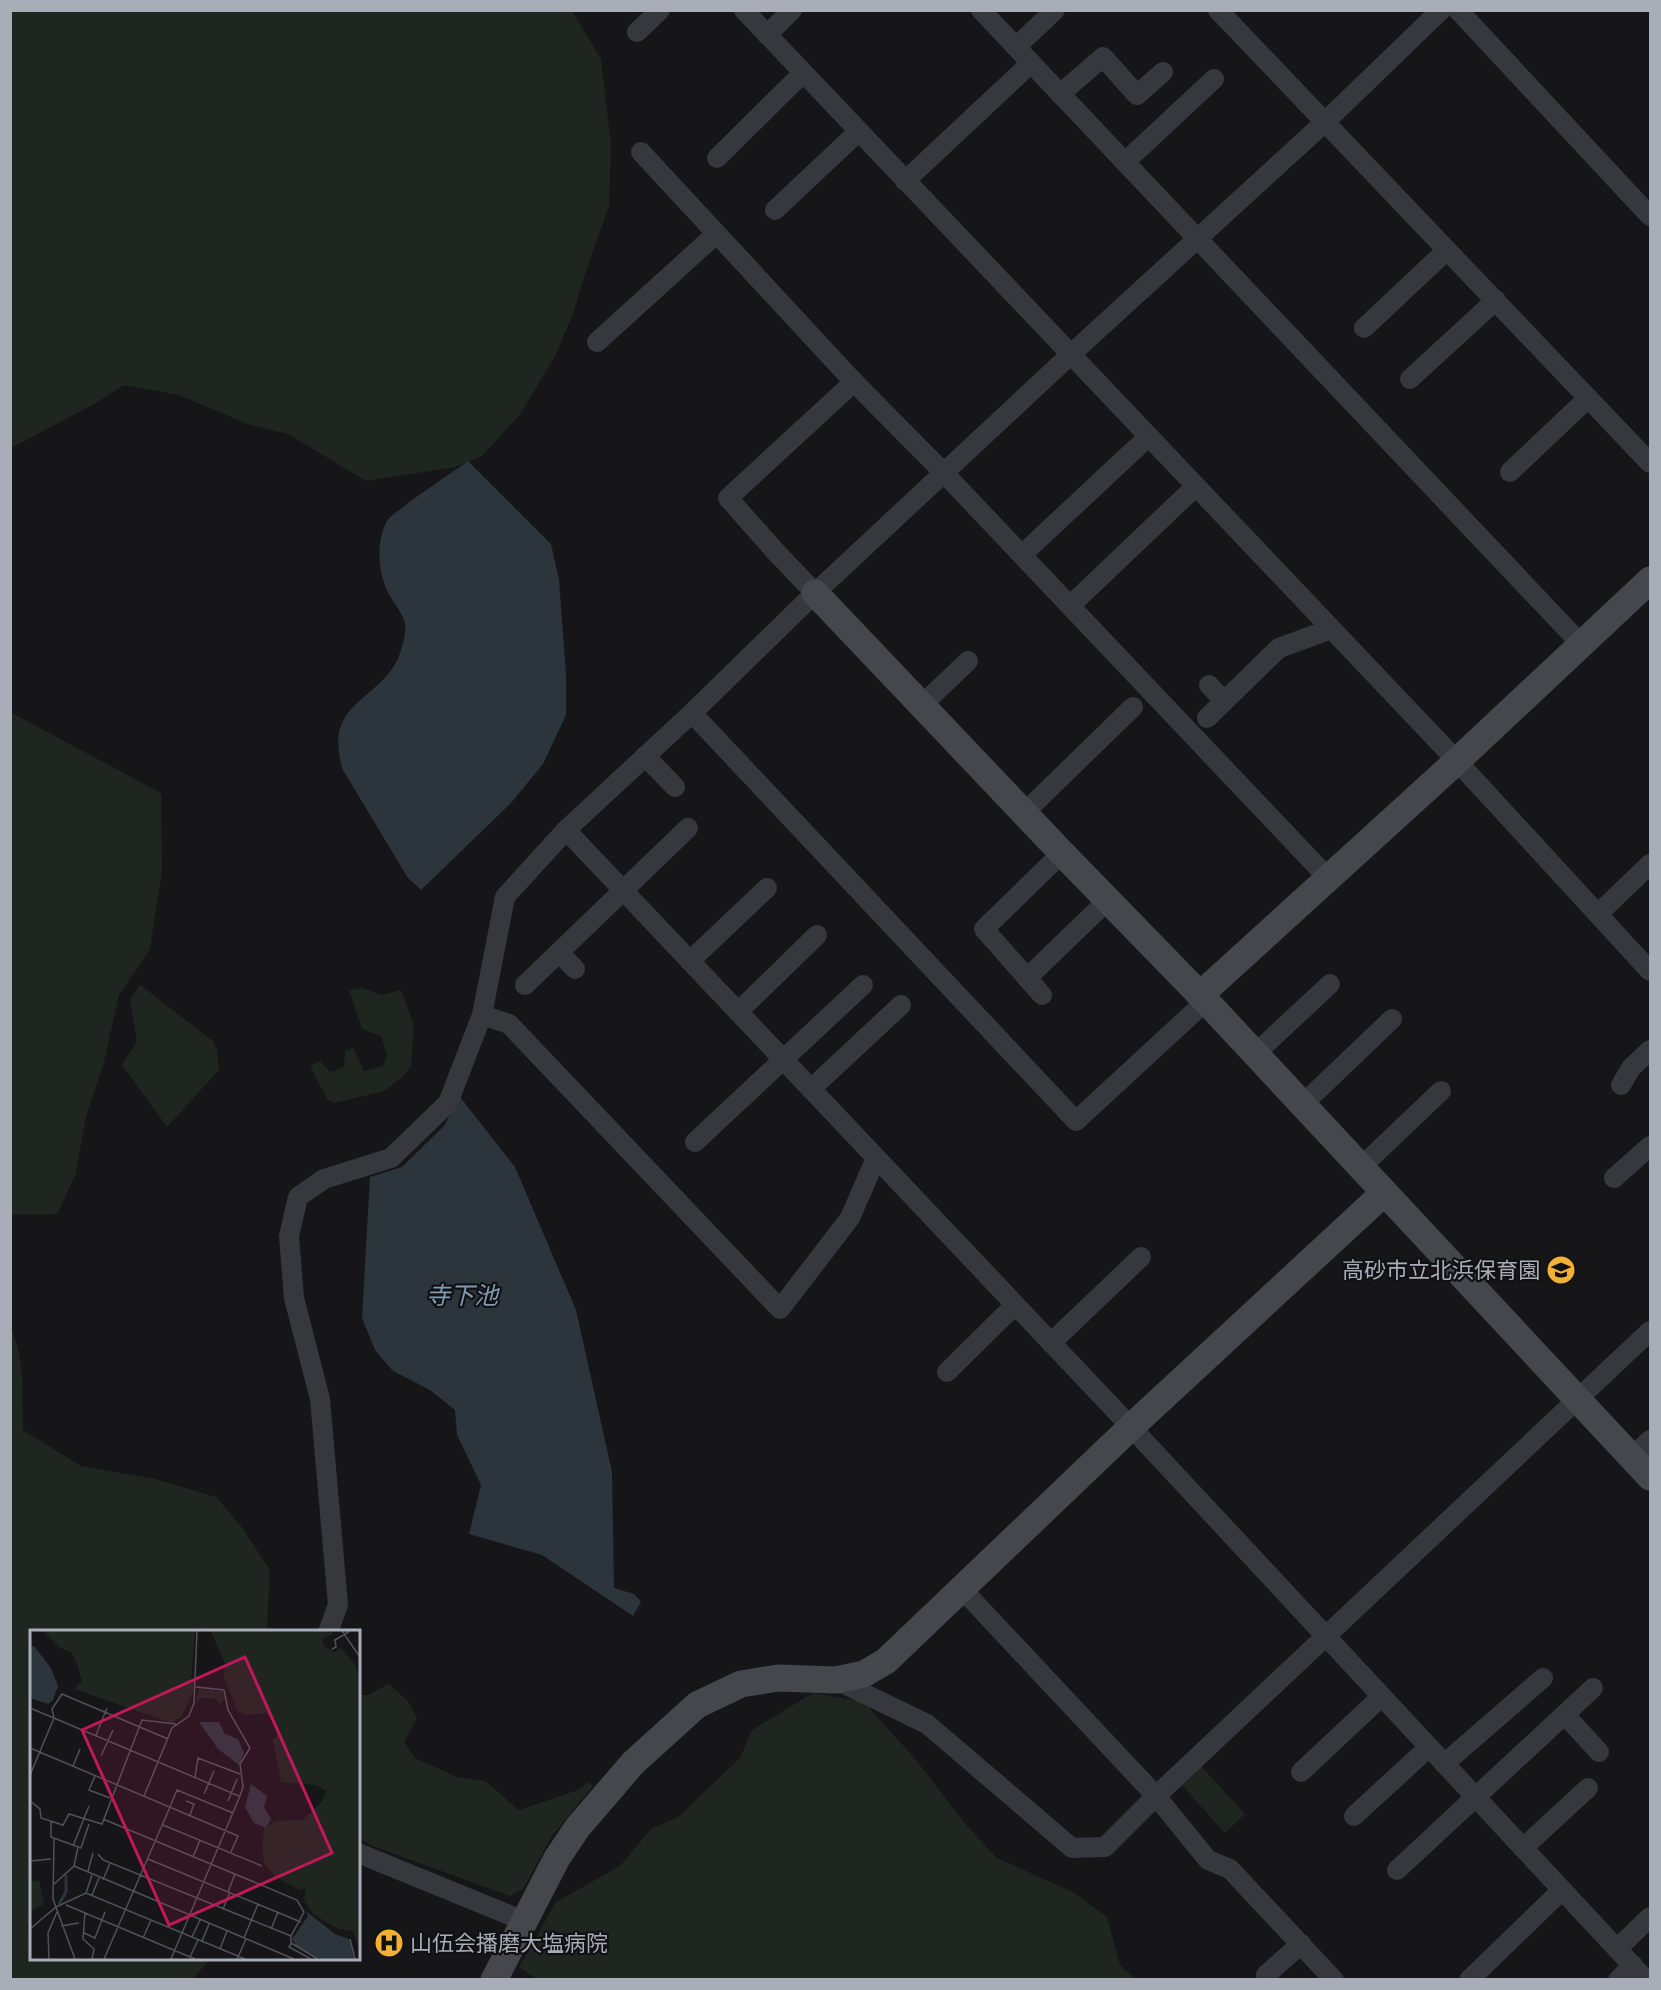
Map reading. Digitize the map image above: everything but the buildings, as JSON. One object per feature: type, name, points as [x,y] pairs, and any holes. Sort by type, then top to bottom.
[{"type":"street","points":[[637,32],[660,10]]},
{"type":"street","points":[[744,10],[1069,356],[1456,761],[1598,914],[1648,963]]},
{"type":"street","points":[[767,35],[792,10]]},
{"type":"street","points":[[981,10],[1581,644]]},
{"type":"street","points":[[1016,47],[1055,10]]},
{"type":"street","points":[[1218,10],[1650,463]]},
{"type":"street","points":[[329,1630],[338,1605],[320,1399],[294,1298],[289,1236],[298,1197],[324,1179],[392,1158],[448,1103],[482,1015],[505,897],[566,830],[692,713],[815,593],[1325,122],[1441,10]]},
{"type":"street","points":[[1458,10],[1650,216]]},
{"type":"street","points":[[1060,94],[1103,57],[1137,94],[1163,72]]},
{"type":"street","points":[[905,181],[1031,63]]},
{"type":"street","points":[[717,158],[803,73]]},
{"type":"street","points":[[1125,162],[1214,79]]},
{"type":"street","points":[[775,210],[858,132]]},
{"type":"street","points":[[642,163],[716,234],[854,382],[944,473],[1328,878]]},
{"type":"street","points":[[597,342],[716,234]]},
{"type":"street","points":[[1364,328],[1447,250]]},
{"type":"street","points":[[1410,379],[1496,300]]},
{"type":"street","points":[[854,382],[728,498],[774,550],[1062,854],[1203,998],[1578,1399],[1641,1449],[1650,1477]]},
{"type":"street","points":[[1510,472],[1588,398]]},
{"type":"street","points":[[1027,550],[1148,437]]},
{"type":"street","points":[[1074,602],[1195,487]]},
{"type":"street","points":[[692,713],[1076,1121],[1328,878],[1650,580]]},
{"type":"street","points":[[1207,718],[1279,648],[1331,629]]},
{"type":"street","points":[[922,705],[968,661]]},
{"type":"street","points":[[1209,685],[1224,701]]},
{"type":"street","points":[[1024,813],[1133,707]]},
{"type":"street","points":[[645,756],[675,787]]},
{"type":"street","points":[[525,985],[688,828]]},
{"type":"street","points":[[566,830],[1131,1427],[1639,1972],[1618,1980]]},
{"type":"street","points":[[1042,995],[984,929],[1062,854]]},
{"type":"street","points":[[1598,914],[1650,864]]},
{"type":"street","points":[[690,961],[766,888]]},
{"type":"street","points":[[1027,978],[1108,900]]},
{"type":"street","points":[[738,1012],[817,935]]},
{"type":"street","points":[[559,952],[575,969]]},
{"type":"street","points":[[1255,1054],[1321,1004],[1330,984]]},
{"type":"street","points":[[695,1142],[862,985]]},
{"type":"street","points":[[811,1089],[901,1005]]},
{"type":"street","points":[[482,1015],[508,1024],[780,1309],[850,1218],[876,1158]]},
{"type":"street","points":[[1302,1104],[1392,1019]]},
{"type":"street","points":[[1621,1085],[1631,1068],[1650,1050]]},
{"type":"street","points":[[1360,1168],[1442,1091]]},
{"type":"street","points":[[1614,1178],[1650,1146]]},
{"type":"street","points":[[494,1980],[557,1858],[584,1819],[633,1763],[696,1705],[741,1684],[778,1678],[836,1680],[864,1674],[886,1660],[1131,1427],[1384,1193]]},
{"type":"street","points":[[1051,1343],[1140,1256]]},
{"type":"street","points":[[947,1372],[1015,1305]]},
{"type":"street","points":[[836,1680],[927,1724],[1072,1848],[1105,1847],[1156,1796],[1650,1331]]},
{"type":"street","points":[[962,1589],[1156,1796],[1208,1860],[1230,1869],[1334,1980]]},
{"type":"street","points":[[1444,1764],[1543,1678]]},
{"type":"street","points":[[1397,1870],[1593,1688]]},
{"type":"street","points":[[1301,1772],[1381,1697]]},
{"type":"street","points":[[1565,1714],[1599,1752]]},
{"type":"street","points":[[1354,1816],[1428,1748]]},
{"type":"street","points":[[1523,1848],[1588,1788]]},
{"type":"street","points":[[360,1854],[524,1921]]},
{"type":"street","points":[[1469,1980],[1562,1890]]},
{"type":"street","points":[[1617,1949],[1650,1917]]},
{"type":"street","points":[[1266,1975],[1300,1944]]},
{"type":"shaded area","points":[[11,11],[572,11],[601,59],[611,144],[609,206],[573,314],[555,356],[521,413],[482,456],[455,467],[366,481],[288,434],[247,424],[179,395],[124,385],[96,403],[11,448]]},
{"type":"shaded area","points":[[10,712],[161,793],[162,871],[150,949],[119,995],[104,1062],[86,1117],[75,1176],[57,1214],[11,1215]]},
{"type":"shaded area","points":[[140,985],[213,1041],[217,1051],[219,1070],[167,1127],[122,1065],[137,1041],[130,1000]]},
{"type":"shaded area","points":[[362,988],[382,995],[401,990],[414,1025],[411,1066],[402,1077],[384,1091],[334,1103],[327,1099],[310,1066],[320,1061],[330,1072],[344,1067],[345,1051],[353,1048],[364,1071],[383,1066],[387,1055],[381,1036],[362,1029],[349,990]]},
{"type":"shaded area","points":[[10,1327],[21,1364],[23,1430],[81,1466],[155,1479],[216,1497],[241,1526],[270,1570],[267,1630],[30,1630],[30,1960],[209,1960],[193,1979],[11,1979]]},
{"type":"shaded area","points":[[389,1684],[408,1701],[417,1718],[404,1742],[415,1758],[457,1777],[485,1781],[519,1810],[578,1790],[589,1782],[593,1786],[552,1836],[523,1889],[510,1896],[360,1840],[360,1695],[368,1695]]},
{"type":"shaded area","points":[[813,1693],[864,1702],[916,1760],[967,1826],[997,1858],[1073,1892],[1107,1917],[1120,1965],[1136,1979],[538,1980],[519,1967],[556,1902],[620,1866],[651,1829],[678,1817],[740,1758],[752,1730]]},
{"type":"shaded area","points":[[1200,1765],[1245,1814],[1225,1833],[1180,1783]]},
{"type":"water","points":[[468,461],[551,544],[559,580],[566,674],[566,715],[543,764],[511,803],[421,890],[408,878],[343,770],[338,746],[341,728],[348,714],[395,665],[404,639],[404,621],[386,588],[381,569],[381,539],[387,521]]},
{"type":"water","name":"寺下池","points":[[460,1097],[515,1167],[576,1310],[612,1472],[614,1588],[634,1594],[641,1602],[633,1616],[542,1555],[469,1534],[481,1485],[457,1435],[455,1410],[430,1390],[393,1371],[375,1350],[362,1318],[370,1177],[402,1167],[444,1126]]},
{"type":"place","name":"高砂市立北浜保育園","points":[[1561,1270]]},
{"type":"place","name":"山伍会播磨大塩病院","points":[[389,1943]]}]
